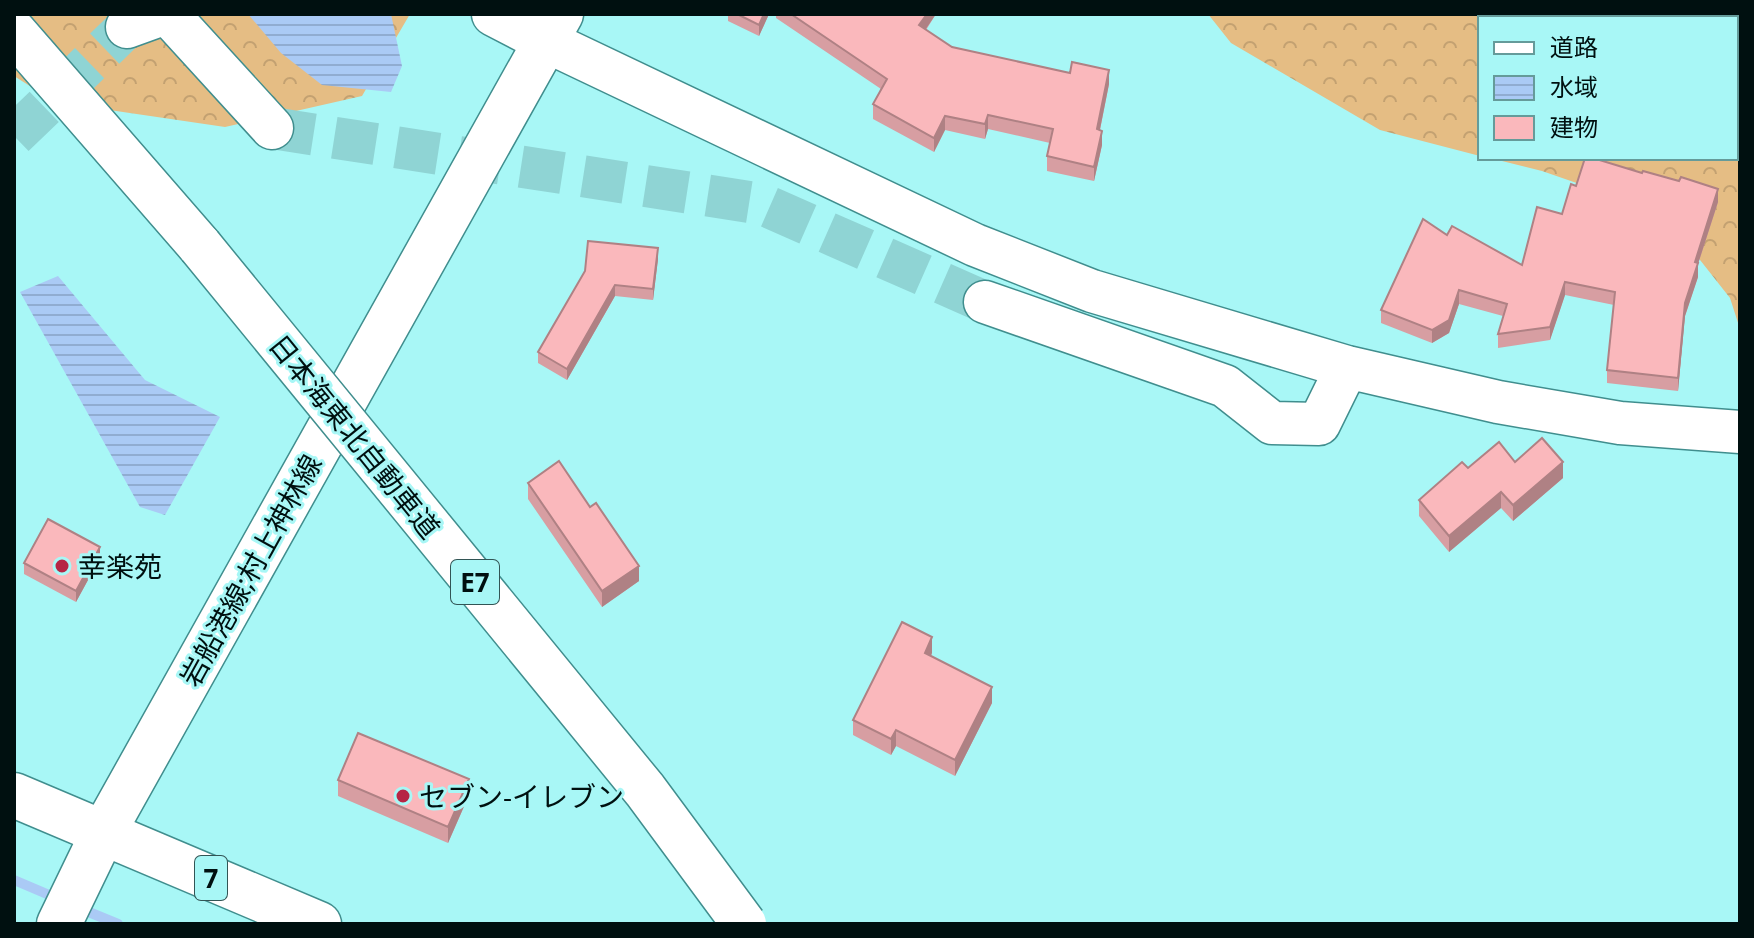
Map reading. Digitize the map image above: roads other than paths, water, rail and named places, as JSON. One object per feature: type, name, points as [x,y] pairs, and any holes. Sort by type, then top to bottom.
[{"type":"main road","points":[[494,14],[554,28]]},
{"type":"main road","points":[[510,14],[554,28]]},
{"type":"main road","name":"岩船港線;村上神林線","points":[[60,924],[103,833],[554,28]]},
{"type":"main road","name":"日本海東北自動車道","points":[[14,32],[200,246],[645,790],[744,924]]},
{"type":"main road","name":"7","points":[[14,795],[319,924]]},
{"type":"street","points":[[153,18],[272,128]]},
{"type":"street","points":[[554,28],[975,245],[1092,291],[1347,367],[1498,402],[1620,423],[1740,432]]},
{"type":"street","points":[[985,302],[1225,386],[1272,423],[1319,424],[1347,367]]},
{"type":"water","points":[[248,14],[391,14],[402,66],[391,92],[322,85],[281,53]]},
{"type":"water","points":[[58,276],[145,380],[220,417],[165,515],[140,507],[20,292]]},
{"type":"waterway","points":[[14,880],[61,900]]},
{"type":"waterway","points":[[79,908],[118,924]]},
{"type":"tunnel","points":[[14,136],[127,27]]},
{"type":"tunnel","points":[[272,128],[762,204],[985,302]]},
{"type":"place","name":"幸楽苑","points":[[62,566]]},
{"type":"place","name":"セブン-イレブン","points":[[403,796]]}]
